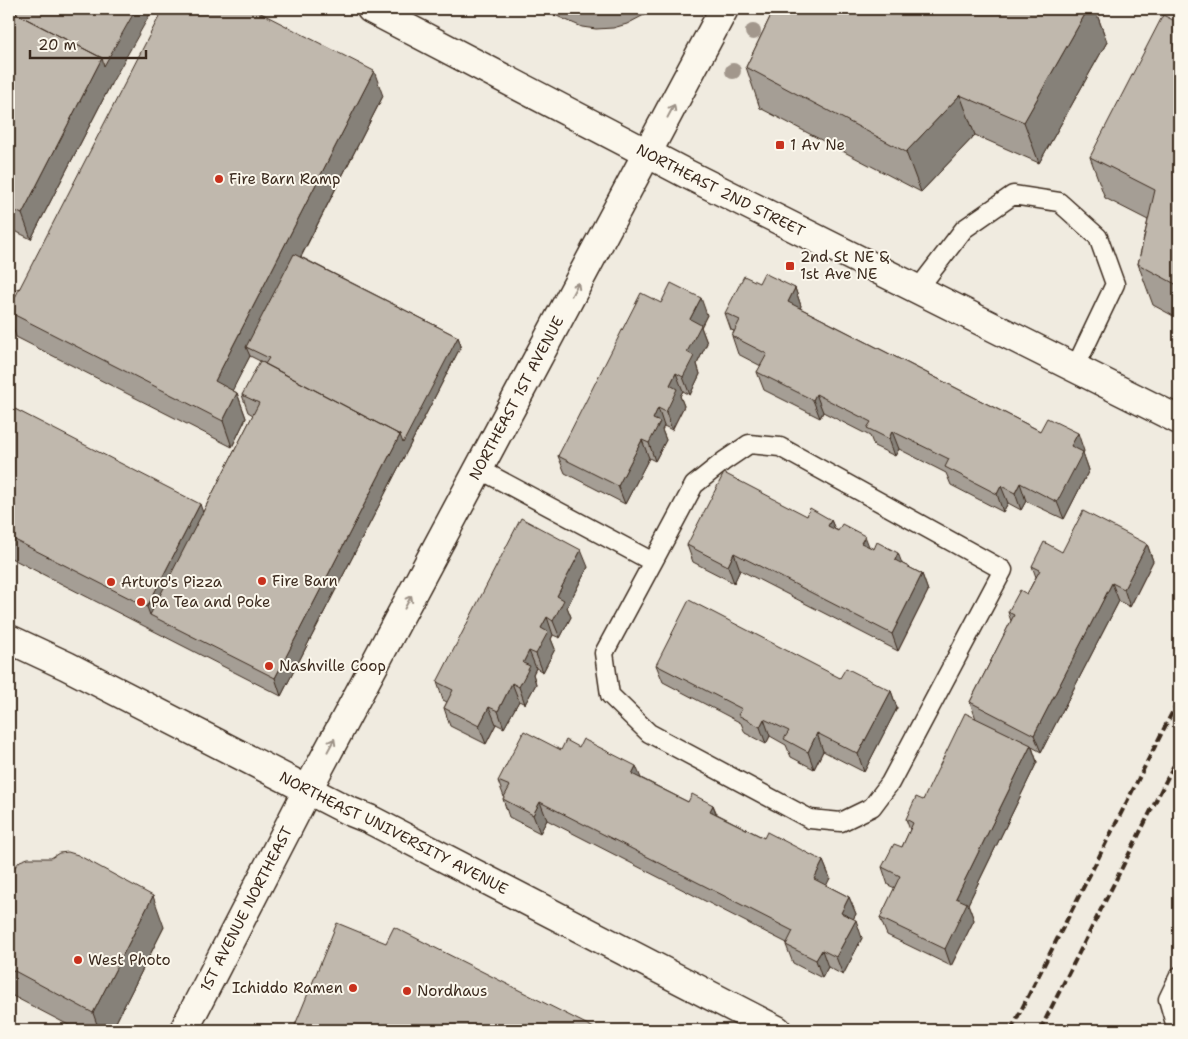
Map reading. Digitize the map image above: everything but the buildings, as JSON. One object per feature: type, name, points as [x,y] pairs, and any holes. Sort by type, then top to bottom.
[{"type":"main road","name":"NORTHEAST 2ND STREET","points":[[371,9],[648,154],[1179,420]]},
{"type":"main road","name":"NORTHEAST 1ST AVENUE","points":[[308,788],[724,9]]},
{"type":"main road","name":"NORTHEAST UNIVERSITY AVENUE","points":[[9,639],[67,666],[308,788],[776,1030]]},
{"type":"main road","name":"1ST AVENUE NORTHEAST","points":[[184,1030],[308,788]]},
{"type":"lane","points":[[918,289],[964,229],[1013,195],[1059,202],[1098,237],[1115,284],[1075,368]]},
{"type":"lane","points":[[9,322],[30,281]]},
{"type":"lane","points":[[749,444],[780,447],[1003,570],[890,783],[872,807],[841,822],[810,819],[649,734],[610,695],[604,653],[654,562],[694,485],[749,444]]},
{"type":"lane","points":[[479,469],[654,562]]},
{"type":"lane","points":[[1179,976],[1168,999],[1174,1020],[1179,1025]]},
{"type":"railway","points":[[1011,1030],[1179,699]]},
{"type":"railway","points":[[1040,1030],[1179,755]]},
{"type":"place","name":"1 Av Ne","points":[[780,145]]},
{"type":"place","name":"Fire Barn Ramp","points":[[219,179]]},
{"type":"place","name":"2nd St NE & 1st Ave NE","points":[[790,266]]},
{"type":"place","name":"Fire Barn","points":[[262,581]]},
{"type":"place","name":"Arturo's Pizza","points":[[111,582]]},
{"type":"place","name":"Pa Tea and Poke","points":[[141,602]]},
{"type":"place","name":"Nashville Coop","points":[[269,666]]},
{"type":"place","name":"West Photo","points":[[78,960]]},
{"type":"place","name":"Ichiddo Ramen","points":[[353,988]]},
{"type":"place","name":"Nordhaus","points":[[407,991]]}]
